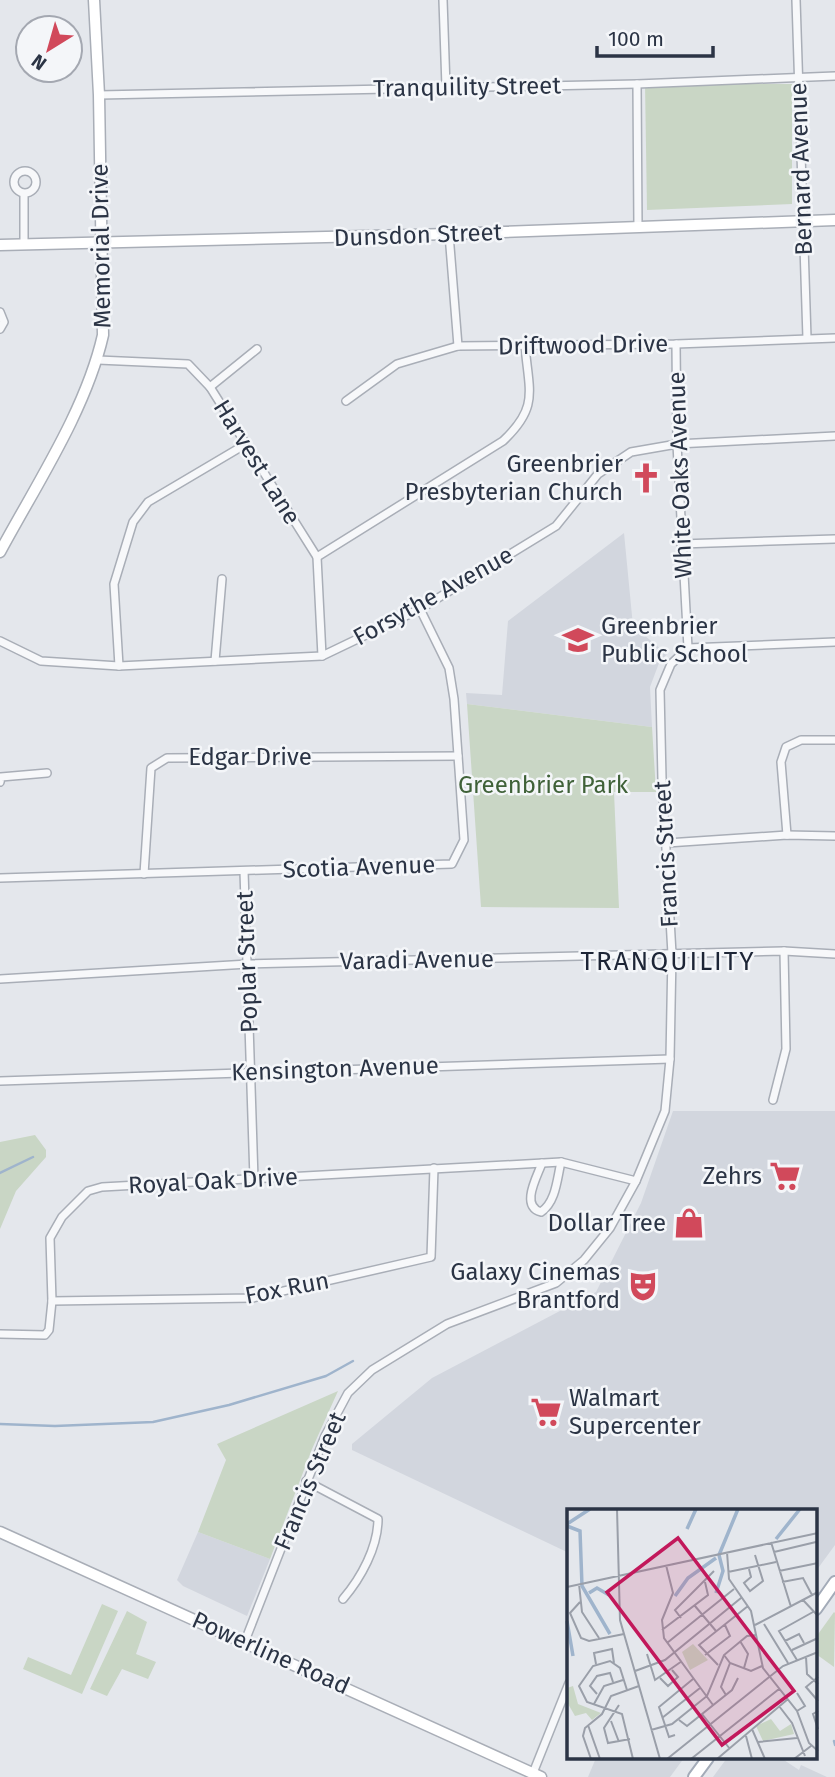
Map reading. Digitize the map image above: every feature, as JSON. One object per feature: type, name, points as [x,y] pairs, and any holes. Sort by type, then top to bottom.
[{"type":"main road","name":"Memorial Drive","points":[[0,552],[78,407],[98,360],[103,335],[99,95],[94,0]]},
{"type":"main road","name":"Dunsdon Street","points":[[0,245],[449,234],[835,220]]},
{"type":"main road","name":"Powerline Road","points":[[0,1532],[537,1775]]},
{"type":"main road","points":[[818,1606],[835,1582]]},
{"type":"main road","points":[[694,1777],[707,1760]]},
{"type":"street","points":[[443,0],[446,87]]},
{"type":"street","name":"Bernard Avenue","points":[[796,0],[807,338]]},
{"type":"street","name":"Tranquility Street","points":[[99,95],[637,84],[835,76]]},
{"type":"street","points":[[637,84],[638,228]]},
{"type":"street","points":[[24,194],[24,245]]},
{"type":"street","points":[[449,234],[458,346]]},
{"type":"street","points":[[0,312],[4,322],[0,329]]},
{"type":"street","name":"Driftwood Drive","points":[[346,401],[397,364],[458,346],[676,344],[835,338]]},
{"type":"street","name":"White Oaks Avenue","points":[[676,344],[677,444],[688,648]]},
{"type":"street","points":[[317,557],[503,441],[518,428],[530,407],[525,346]]},
{"type":"street","points":[[210,387],[257,349]]},
{"type":"street","name":"Harvest Lane","points":[[98,360],[188,364],[210,387],[317,557],[321,656]]},
{"type":"street","name":"Forsythe Avenue","points":[[0,641],[41,661],[119,666],[321,656],[420,609],[556,526],[598,474],[631,452],[677,444],[835,436]]},
{"type":"street","points":[[119,666],[114,584],[132,522],[148,502],[246,444]]},
{"type":"street","points":[[681,544],[835,539]]},
{"type":"street","points":[[215,660],[222,579]]},
{"type":"street","name":"Scotia Avenue","points":[[0,878],[452,864],[464,840],[449,668],[420,609]]},
{"type":"street","points":[[688,648],[835,642]]},
{"type":"street","name":"Francis Street","points":[[245,1641],[306,1481],[325,1436],[348,1394],[372,1370],[447,1324],[556,1283],[584,1260],[610,1228],[636,1181],[665,1111],[670,1059],[672,954],[660,690],[671,664],[688,648]]},
{"type":"street","points":[[787,835],[781,762],[786,747],[802,740],[835,740]]},
{"type":"street","name":"Edgar Drive","points":[[144,874],[151,768],[167,758],[458,756]]},
{"type":"street","points":[[0,782],[1,777],[47,773]]},
{"type":"street","points":[[667,843],[787,835],[835,836]]},
{"type":"street","name":"Poplar Street","points":[[244,871],[254,1179]]},
{"type":"street","points":[[773,1100],[786,1049],[784,951]]},
{"type":"street","name":"Varadi Avenue","points":[[0,979],[248,964],[784,951],[835,954]]},
{"type":"street","name":"Kensington Avenue","points":[[0,1081],[670,1059]]},
{"type":"street","points":[[542,1163],[530,1196],[534,1210],[541,1212],[548,1208],[553,1197],[561,1162]]},
{"type":"street","name":"Royal Oak Drive","points":[[0,1334],[45,1335],[49,1330],[52,1301],[50,1238],[62,1217],[88,1191],[103,1187],[561,1162],[636,1181]]},
{"type":"street","name":"Fox Run","points":[[52,1301],[253,1298],[431,1257],[434,1168]]},
{"type":"street","points":[[306,1481],[378,1519],[378,1535],[355,1584],[343,1599]]},
{"type":"street","points":[[537,1775],[567,1689]]},
{"type":"shaded area","name":"Greenbrier Public School","points":[[624,533],[633,626],[667,654],[659,663],[650,687],[652,727],[467,704],[466,693],[502,695],[508,621]]},
{"type":"shaded area","points":[[673,1111],[835,1111],[835,1545],[818,1568],[818,1509],[567,1509],[567,1552],[352,1450],[352,1444],[432,1378],[596,1292],[641,1203]]},
{"type":"shaded area","points":[[198,1532],[270,1559],[247,1616],[183,1586],[177,1580]]},
{"type":"shaded area","points":[[595,1760],[683,1760],[670,1777],[588,1777]]},
{"type":"shaded area","points":[[726,1760],[784,1760],[799,1770],[801,1765],[827,1777],[713,1777]]},
{"type":"green space","points":[[645,84],[792,84],[792,204],[647,210]]},
{"type":"green space","name":"Greenbrier Park","points":[[467,704],[652,727],[656,792],[614,792],[619,908],[481,907]]},
{"type":"green space","points":[[35,1135],[46,1150],[46,1157],[16,1191],[0,1229],[0,1142]]},
{"type":"green space","points":[[338,1391],[312,1449],[270,1559],[198,1532],[226,1460],[217,1444]]},
{"type":"green space","points":[[102,1604],[118,1611],[82,1694],[23,1669],[28,1657],[71,1675]]},
{"type":"green space","points":[[127,1611],[147,1622],[136,1654],[156,1662],[148,1679],[122,1669],[107,1696],[90,1689]]},
{"type":"green space","points":[[834,1612],[834,1667],[818,1655],[818,1634]]},
{"type":"waterway","points":[[0,1173],[33,1157]]},
{"type":"waterway","points":[[0,1424],[55,1426],[153,1422],[229,1405],[326,1376],[353,1361]]},
{"type":"waterway","points":[[834,1741],[835,1745]]},
{"type":"place","name":"Greenbrier Presbyterian Church","points":[[646,478]]},
{"type":"place","name":"Greenbrier Public School","points":[[578,640]]},
{"type":"place","name":"Zehrs","points":[[785,1176]]},
{"type":"place","name":"Dollar Tree","points":[[689,1223]]},
{"type":"place","name":"Galaxy Cinemas Brantford","points":[[643,1286]]},
{"type":"place","name":"Walmart Supercenter","points":[[546,1412]]},
{"type":"district","name":"TRANQUILITY","points":[[668,961]]}]
